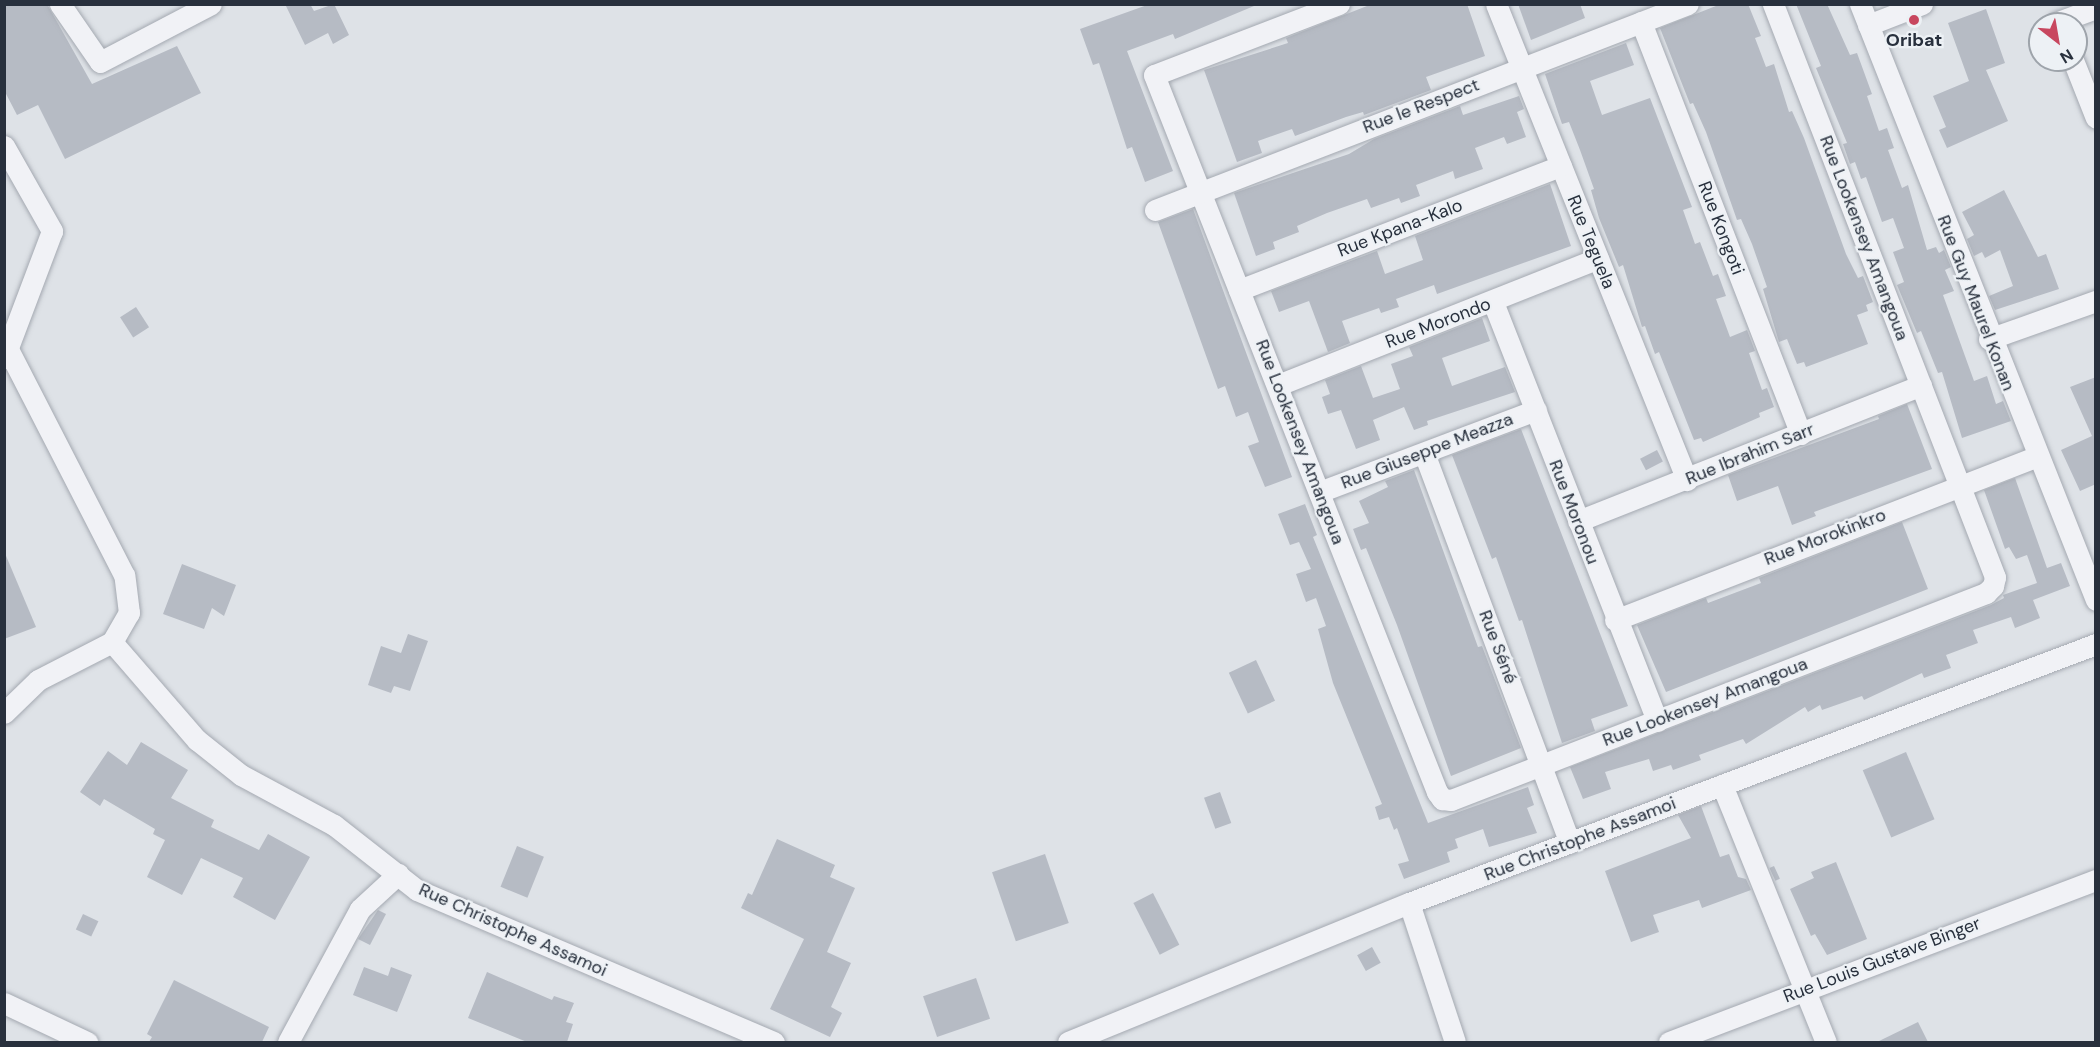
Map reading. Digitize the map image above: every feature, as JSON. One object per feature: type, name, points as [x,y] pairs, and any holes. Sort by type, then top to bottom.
[{"type":"street","points":[[60,4],[100,62],[211,4]]},
{"type":"street","name":"Rue Lookensey Amangoua","points":[[1339,4],[1154,75],[1442,799],[1451,800],[1986,593],[1995,577],[1773,4]]},
{"type":"street","name":"Rue Teguela","points":[[1496,4],[1687,480]]},
{"type":"street","name":"Rue le Respect","points":[[1155,210],[1688,4]]},
{"type":"street","name":"Rue Guy Maurel Konan","points":[[1860,4],[1989,339],[2096,600]]},
{"type":"street","points":[[1868,25],[1922,4]]},
{"type":"street","points":[[2078,12],[2096,8]]},
{"type":"street","name":"Rue Kongoti","points":[[1641,22],[1801,434]]},
{"type":"street","points":[[2078,72],[2096,118]]},
{"type":"street","points":[[4,146],[51,231],[7,354],[124,574],[129,613],[112,642],[38,680],[4,713]]},
{"type":"street","name":"Rue Kpana-Kalo","points":[[1239,291],[1561,166]]},
{"type":"street","name":"Rue Morondo","points":[[1278,385],[1493,302],[1598,258]]},
{"type":"street","points":[[1989,339],[2096,301]]},
{"type":"street","name":"Rue Moronou","points":[[1493,302],[1656,721]]},
{"type":"street","name":"Rue Ibrahim Sarr","points":[[1578,521],[1687,480],[1921,385]]},
{"type":"street","name":"Rue Giuseppe Meazza","points":[[1319,492],[1536,410]]},
{"type":"street","name":"Rue Séné","points":[[1424,453],[1543,765],[1570,843]]},
{"type":"street","name":"Rue Morokinkro","points":[[1615,620],[2037,456]]},
{"type":"street","name":"Rue Christophe Assamoi","points":[[112,642],[197,740],[241,775],[334,825],[417,890],[774,1042]]},
{"type":"street","name":"Rue Christophe Assamoi","points":[[1068,1042],[1409,903],[2096,644]]},
{"type":"street","points":[[1722,785],[1826,1042]]},
{"type":"street","points":[[288,1042],[360,909],[398,874]]},
{"type":"street","name":"Rue Louis Gustave Binger","points":[[1669,1042],[1804,988],[2096,880]]},
{"type":"street","points":[[1409,903],[1455,1042]]},
{"type":"street","points":[[7,1008],[87,1042]]},
{"type":"building","points":[[4,4],[47,4],[92,84],[177,46],[201,93],[65,159],[38,105],[17,115],[4,90]]},
{"type":"building","points":[[285,4],[310,4],[314,11],[334,4],[349,35],[333,44],[328,33],[305,45]]},
{"type":"building","points":[[1150,4],[1254,6],[1175,39],[1173,34],[1127,51],[1173,171],[1145,182],[1132,147],[1127,149],[1099,63],[1093,65],[1080,29]]},
{"type":"building","points":[[1372,4],[1467,4],[1485,56],[1426,77],[1431,90],[1364,115],[1363,112],[1346,117],[1295,136],[1292,129],[1258,141],[1262,153],[1237,162],[1204,70],[1288,43],[1286,38]]},
{"type":"building","points":[[1518,4],[1580,4],[1585,18],[1531,40]]},
{"type":"building","points":[[1721,4],[1748,4],[1761,36],[1755,38],[1766,67],[1774,64],[1789,112],[1792,111],[1804,138],[1846,254],[1858,278],[1863,276],[1873,302],[1866,305],[1868,311],[1857,315],[1868,344],[1806,367],[1804,362],[1797,364],[1787,339],[1779,342],[1763,289],[1767,287],[1752,244],[1741,219],[1737,220],[1706,132],[1693,103],[1690,104],[1660,28]]},
{"type":"building","points":[[1796,4],[1827,4],[1850,55],[1857,53],[1872,94],[1867,96],[1879,131],[1887,128],[1894,148],[1888,150],[1902,188],[1908,185],[1927,250],[1936,247],[1939,253],[1944,250],[1951,267],[1945,270],[1954,291],[1943,295],[1974,381],[1987,376],[1996,404],[2003,401],[2011,421],[1962,438],[1942,372],[1938,373],[1921,331],[1917,333],[1897,285],[1904,282],[1893,252],[1904,248],[1893,218],[1882,222],[1866,177],[1861,179],[1855,162],[1850,164],[1843,144],[1847,143],[1816,68],[1821,66]]},
{"type":"building","points":[[1986,9],[2005,63],[1986,70],[2008,121],[1947,148],[1939,130],[1946,127],[1933,96],[1969,81],[1948,23]]},
{"type":"building","points":[[1626,43],[1634,65],[1590,81],[1602,115],[1650,98],[1692,207],[1683,210],[1695,244],[1700,242],[1713,276],[1718,274],[1726,296],[1716,299],[1730,337],[1747,330],[1755,351],[1749,353],[1762,390],[1767,388],[1774,407],[1759,413],[1760,417],[1703,442],[1701,438],[1694,440],[1659,352],[1655,354],[1645,326],[1642,327],[1623,265],[1619,267],[1599,218],[1591,190],[1594,189],[1580,150],[1569,122],[1562,124],[1545,74]]},
{"type":"building","points":[[1519,96],[1524,109],[1517,112],[1526,137],[1507,144],[1504,137],[1475,148],[1483,169],[1455,179],[1453,171],[1416,185],[1420,196],[1401,203],[1399,198],[1371,208],[1367,199],[1327,213],[1297,226],[1299,232],[1273,242],[1275,249],[1256,256],[1234,193],[1349,154],[1374,139],[1460,106],[1463,115]]},
{"type":"building","points":[[1550,184],[1571,246],[1437,294],[1434,285],[1396,299],[1399,307],[1381,313],[1379,308],[1342,321],[1350,343],[1328,352],[1309,301],[1279,312],[1271,291],[1377,251],[1385,274],[1423,260],[1415,236]]},
{"type":"building","points":[[2004,190],[2038,257],[2046,254],[2059,289],[1995,310],[1989,296],[2013,286],[2000,250],[1985,258],[1982,252],[1974,256],[1967,239],[1974,235],[1962,212]]},
{"type":"building","points":[[1193,209],[1292,477],[1265,487],[1248,446],[1259,442],[1248,412],[1236,417],[1225,386],[1218,389],[1158,222]]},
{"type":"building","points":[[136,307],[149,327],[133,337],[120,317]]},
{"type":"building","points":[[1482,318],[1490,341],[1442,358],[1452,386],[1505,367],[1515,392],[1427,421],[1428,425],[1414,430],[1404,407],[1373,420],[1380,440],[1356,449],[1341,410],[1328,414],[1322,397],[1330,394],[1325,380],[1361,366],[1373,398],[1400,389],[1391,364],[1413,356],[1409,347]]},
{"type":"building","points":[[2096,377],[2096,484],[2080,491],[2061,450],[2092,436],[2070,387]]},
{"type":"building","points":[[1907,404],[1932,469],[1814,512],[1816,516],[1792,525],[1778,486],[1737,501],[1728,475],[1879,419],[1878,416]]},
{"type":"building","points":[[1521,429],[1628,706],[1591,719],[1595,731],[1562,743],[1522,620],[1519,621],[1496,557],[1492,559],[1452,455]]},
{"type":"building","points":[[1657,450],[1663,462],[1646,470],[1640,459]]},
{"type":"building","points":[[1414,470],[1478,647],[1482,646],[1521,748],[1451,776],[1397,625],[1366,548],[1361,550],[1353,529],[1369,523],[1359,501],[1388,487],[1385,481]]},
{"type":"building","points":[[2015,478],[2047,568],[2061,563],[2070,586],[2033,600],[2040,618],[2015,628],[2011,617],[1973,630],[1978,643],[1946,655],[1951,668],[1924,678],[1922,673],[1864,700],[1862,696],[1822,710],[1820,705],[1808,712],[1805,707],[1746,744],[1743,739],[1699,755],[1701,760],[1673,770],[1671,765],[1653,771],[1649,759],[1605,772],[1611,789],[1583,799],[1570,767],[1991,605],[2004,598],[2003,595],[2037,583],[2027,555],[2016,559],[2009,547],[2005,549],[1984,490]]},
{"type":"building","points":[[1305,504],[1317,535],[1313,537],[1428,823],[1528,787],[1534,805],[1527,808],[1537,833],[1489,847],[1483,829],[1455,839],[1458,848],[1447,852],[1450,862],[1404,879],[1398,864],[1409,861],[1397,828],[1394,830],[1389,817],[1379,820],[1375,807],[1382,804],[1333,683],[1318,629],[1326,626],[1316,598],[1306,602],[1296,574],[1311,569],[1299,542],[1290,545],[1278,514]]},
{"type":"building","points":[[1902,522],[1928,589],[1666,692],[1637,625],[1706,598],[1708,603],[1761,583],[1759,578]]},
{"type":"building","points":[[4,551],[36,627],[4,639]]},
{"type":"building","points":[[182,564],[236,585],[224,616],[212,608],[204,629],[163,614]]},
{"type":"building","points":[[408,634],[428,641],[410,691],[394,686],[391,693],[368,685],[381,646],[401,653]]},
{"type":"building","points":[[1256,660],[1275,701],[1248,713],[1229,673]]},
{"type":"building","points":[[141,742],[188,770],[171,798],[214,820],[211,827],[259,850],[268,834],[310,857],[275,920],[233,897],[243,878],[201,858],[182,895],[147,877],[165,840],[153,834],[155,829],[104,799],[100,806],[80,792],[108,751],[127,765]]},
{"type":"building","points":[[1906,752],[1935,819],[1891,838],[1863,770]]},
{"type":"building","points":[[1220,792],[1231,823],[1215,829],[1204,798]]},
{"type":"building","points":[[1701,806],[1720,857],[1729,854],[1738,877],[1746,879],[1751,890],[1702,908],[1699,900],[1653,915],[1659,932],[1631,942],[1605,871],[1691,838],[1678,815]]},
{"type":"building","points":[[777,839],[835,865],[830,877],[855,888],[827,952],[851,963],[831,1007],[842,1013],[830,1037],[770,1009],[804,939],[741,908],[748,893],[752,895]]},
{"type":"building","points":[[517,846],[544,857],[527,898],[501,887]]},
{"type":"building","points":[[1045,854],[1069,923],[1016,941],[992,872]]},
{"type":"building","points":[[1836,862],[1867,939],[1827,955],[1815,934],[1811,936],[1790,889],[1814,878],[1811,872]]},
{"type":"building","points":[[1774,866],[1780,879],[1775,881],[1769,868]]},
{"type":"building","points":[[1153,893],[1179,945],[1160,955],[1133,903]]},
{"type":"building","points":[[378,910],[386,914],[370,945],[358,939]]},
{"type":"building","points":[[83,914],[98,921],[91,937],[76,929]]},
{"type":"building","points":[[1372,947],[1381,963],[1366,971],[1357,955]]},
{"type":"building","points":[[364,967],[388,976],[391,967],[412,975],[397,1012],[353,995]]},
{"type":"building","points":[[487,972],[552,1000],[554,996],[574,1003],[566,1022],[573,1024],[567,1042],[527,1042],[468,1018]]},
{"type":"building","points":[[976,978],[990,1019],[937,1037],[923,996]]},
{"type":"building","points":[[174,980],[269,1027],[262,1042],[149,1042],[152,1037],[147,1034]]},
{"type":"building","points":[[1918,1022],[1928,1042],[1877,1042]]},
{"type":"place","name":"Oribat","points":[[1914,20]]}]
